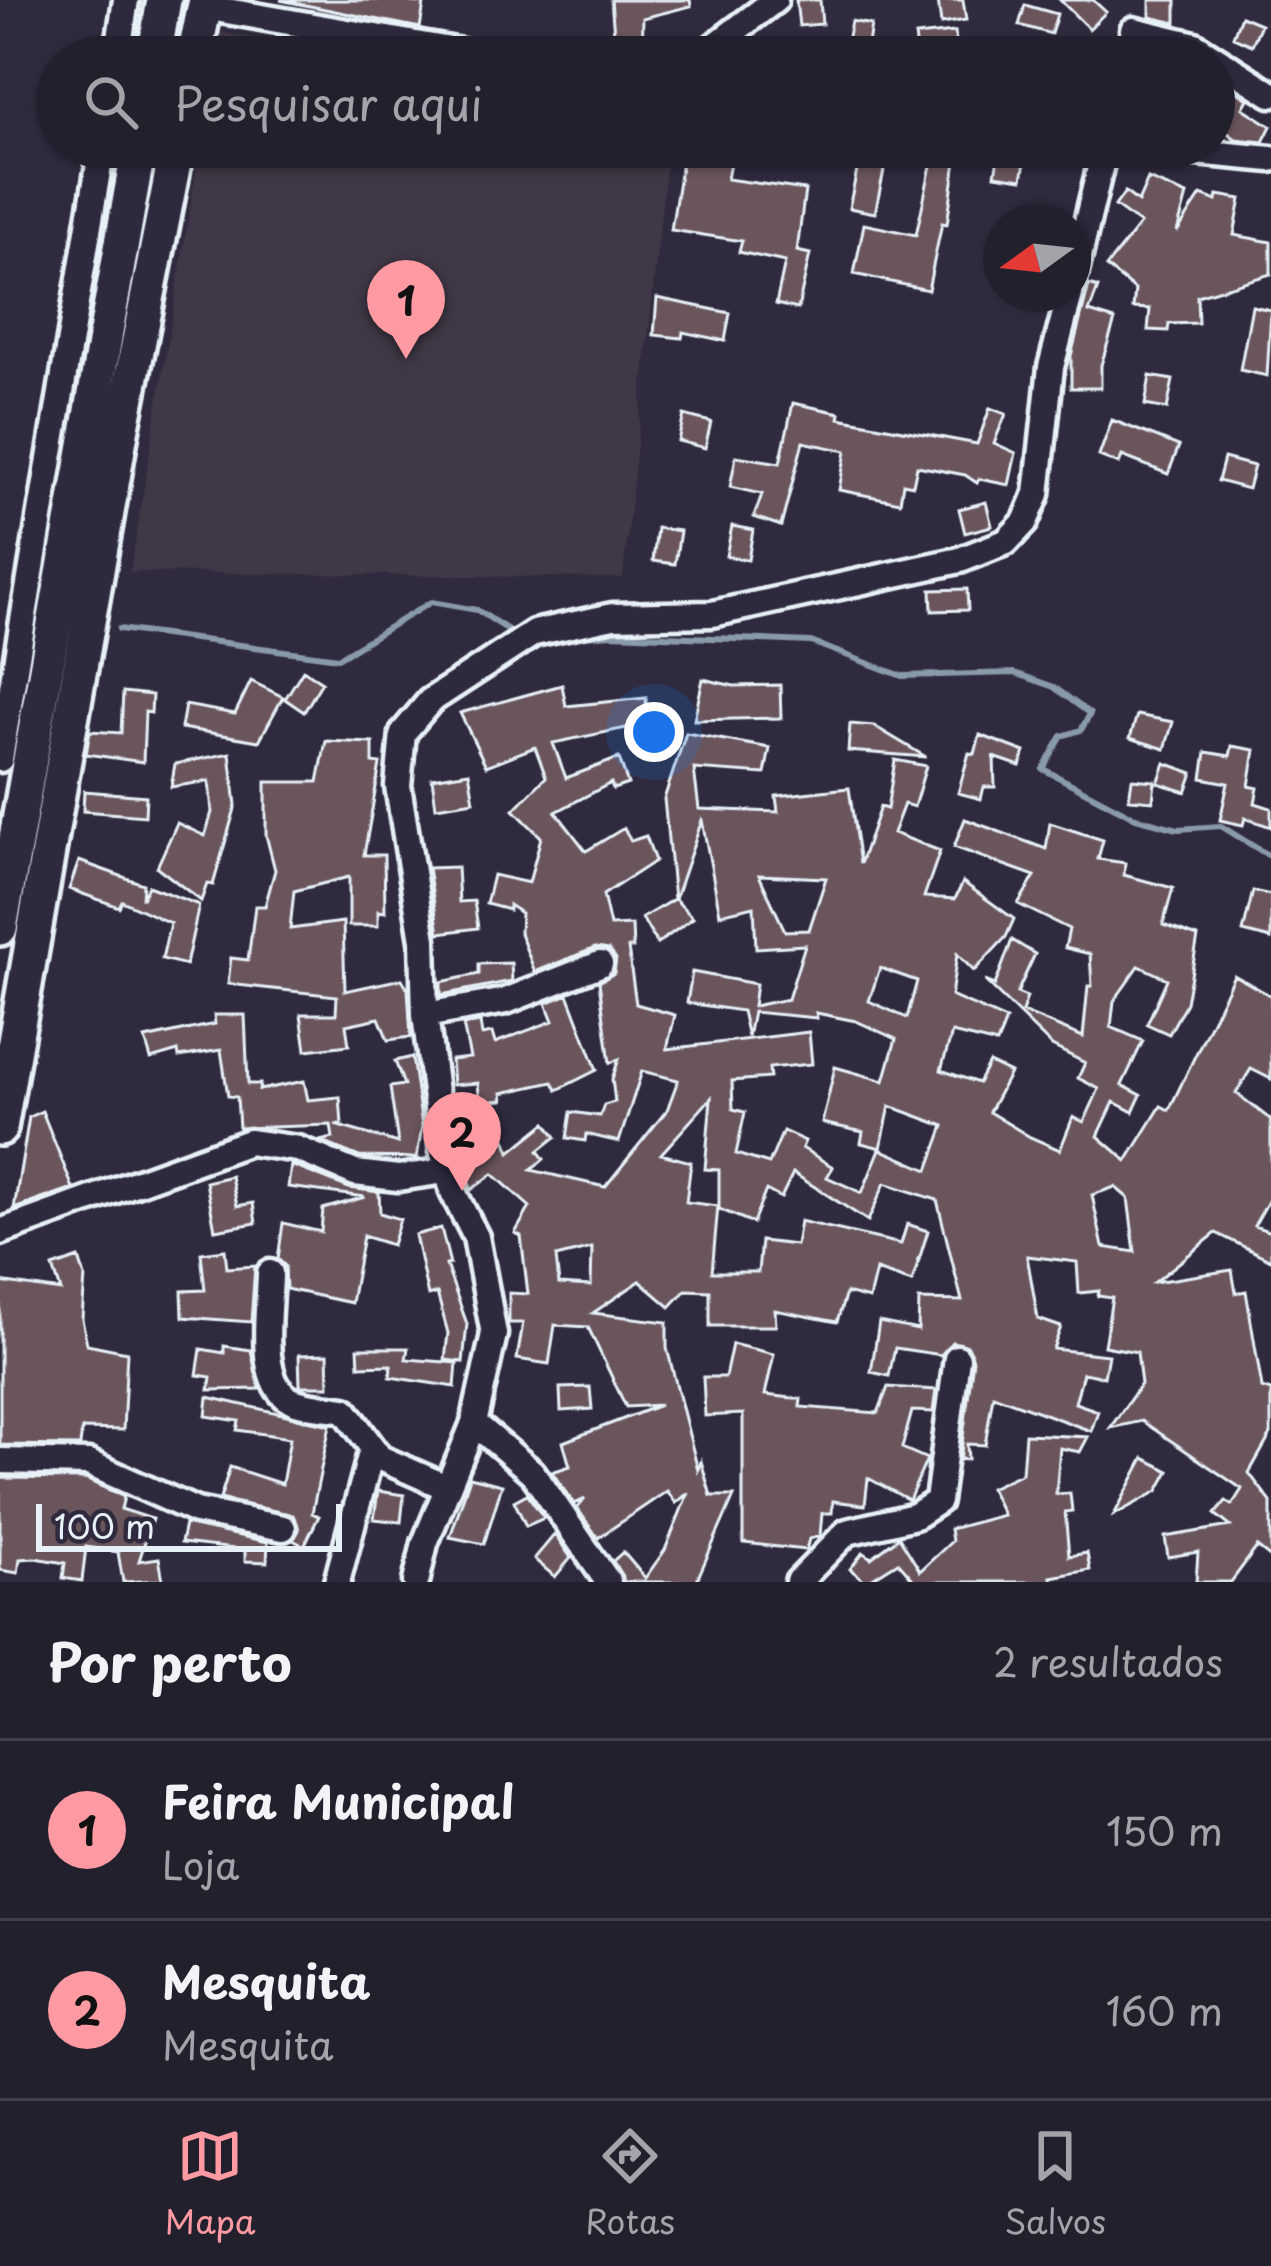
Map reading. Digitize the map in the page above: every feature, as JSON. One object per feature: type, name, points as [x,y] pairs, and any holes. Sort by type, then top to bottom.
[{"type":"main road","points":[[158,36],[164,1],[205,4],[198,36]]},
{"type":"main road","points":[[0,928],[135,168]]},
{"type":"main road","points":[[0,1128],[121,432],[173,168]]},
{"type":"street","points":[[120,36],[126,0]]},
{"type":"street","points":[[728,36],[775,0]]},
{"type":"street","points":[[205,4],[377,36]]},
{"type":"street","points":[[1133,31],[1156,36]]},
{"type":"street","points":[[1235,70],[1271,94]]},
{"type":"street","points":[[1235,156],[1271,159]]},
{"type":"street","points":[[0,758],[98,168]]},
{"type":"street","points":[[1091,208],[1101,168]]},
{"type":"street","points":[[416,1582],[446,1486],[474,1423],[492,1349],[490,1296],[476,1237],[446,1172],[425,1015],[423,940],[398,786],[403,733],[430,701],[535,633],[613,616],[712,614],[960,560],[1006,542],[1025,522],[1037,494],[1051,367],[1065,312]]},
{"type":"street","points":[[425,1015],[506,1001],[600,964]]},
{"type":"street","points":[[0,1232],[249,1142],[326,1157],[355,1173],[398,1178],[446,1172]]},
{"type":"street","points":[[270,1273],[270,1368],[275,1384],[294,1402],[345,1410],[372,1449],[446,1486]]},
{"type":"street","points":[[798,1582],[847,1532],[915,1516],[938,1501],[957,1358]]},
{"type":"street","points":[[474,1423],[533,1473],[608,1582]]},
{"type":"street","points":[[337,1582],[372,1449]]},
{"type":"street","points":[[0,1461],[89,1463],[196,1511],[283,1528]]},
{"type":"shaded area","points":[[197,168],[666,168],[623,578],[130,572]]},
{"type":"building","points":[[280,0],[398,0],[424,4],[420,28]]},
{"type":"building","points":[[611,0],[690,0],[691,6],[643,18],[643,36],[614,36]]},
{"type":"building","points":[[796,0],[820,0],[822,24],[799,26]]},
{"type":"building","points":[[938,0],[963,0],[966,20],[941,24]]},
{"type":"building","points":[[1060,0],[1093,0],[1106,12],[1089,29]]},
{"type":"building","points":[[1150,0],[1176,0],[1176,23],[1150,17]]},
{"type":"building","points":[[1025,5],[1057,14],[1051,34],[1019,25]]},
{"type":"building","points":[[1241,16],[1261,24],[1252,45],[1233,36]]},
{"type":"building","points":[[851,21],[871,25],[869,36],[848,36]]},
{"type":"building","points":[[1235,91],[1248,99],[1243,108],[1271,126],[1263,142],[1236,139]]},
{"type":"building","points":[[681,168],[729,168],[727,179],[805,190],[797,251],[810,254],[798,309],[776,304],[785,262],[739,252],[742,241],[671,230]]},
{"type":"building","points":[[858,168],[885,168],[875,213],[849,208]]},
{"type":"building","points":[[930,168],[955,168],[947,224],[942,223],[928,290],[854,274],[864,224],[916,235]]},
{"type":"building","points":[[996,168],[1024,168],[1022,179],[995,175]]},
{"type":"building","points":[[1148,179],[1187,195],[1177,232],[1201,195],[1217,201],[1218,195],[1241,199],[1234,235],[1271,242],[1271,274],[1197,296],[1198,323],[1169,324],[1168,331],[1148,330],[1150,309],[1133,308],[1135,290],[1106,267],[1140,224],[1115,206],[1125,192],[1138,202]]},
{"type":"building","points":[[657,298],[730,313],[725,341],[683,332],[682,338],[654,335]]},
{"type":"building","points":[[1252,306],[1271,310],[1267,376],[1240,370]]},
{"type":"building","points":[[1082,312],[1115,320],[1101,365],[1101,388],[1071,388],[1071,356]]},
{"type":"building","points":[[1150,376],[1173,380],[1167,409],[1145,405]]},
{"type":"building","points":[[793,403],[840,413],[839,418],[977,444],[990,408],[1006,414],[994,443],[1016,453],[1009,485],[979,479],[977,483],[965,475],[917,466],[913,485],[903,483],[900,502],[839,490],[846,451],[803,442],[781,526],[754,517],[762,494],[730,487],[736,456],[780,463]]},
{"type":"building","points":[[684,415],[711,422],[705,448],[678,441]]},
{"type":"building","points":[[1112,420],[1179,446],[1168,474],[1122,456],[1119,464],[1099,456]]},
{"type":"building","points":[[1224,458],[1254,466],[1248,489],[1218,481]]},
{"type":"building","points":[[986,502],[992,526],[965,533],[959,509]]},
{"type":"building","points":[[732,526],[753,530],[748,560],[726,556]]},
{"type":"building","points":[[657,528],[680,531],[675,564],[653,561]]},
{"type":"building","points":[[967,589],[968,610],[932,611],[931,590]]},
{"type":"building","points":[[303,670],[322,682],[304,712],[285,699]]},
{"type":"building","points":[[703,679],[734,686],[780,685],[781,718],[694,720]]},
{"type":"building","points":[[251,681],[283,697],[259,741],[181,728],[185,705],[235,714]]},
{"type":"building","points":[[562,685],[566,706],[646,698],[646,724],[553,743],[566,778],[619,758],[628,784],[613,789],[611,783],[556,812],[586,851],[624,828],[631,841],[646,836],[655,861],[603,895],[610,926],[632,925],[633,948],[628,948],[636,1004],[675,1015],[667,1049],[809,1032],[812,1064],[769,1068],[770,1078],[732,1081],[733,1109],[745,1112],[736,1154],[769,1164],[783,1131],[805,1141],[802,1148],[833,1167],[827,1177],[862,1193],[880,1149],[928,1170],[944,1126],[890,1106],[881,1148],[861,1143],[863,1132],[822,1123],[835,1067],[884,1081],[896,1039],[856,1021],[816,1013],[817,1018],[753,1012],[748,1037],[742,1011],[687,1003],[692,972],[756,984],[753,1006],[788,999],[805,945],[756,948],[754,906],[720,914],[702,820],[675,899],[693,918],[657,944],[642,918],[674,899],[664,799],[686,733],[770,748],[765,774],[694,769],[699,809],[778,812],[776,796],[849,788],[860,864],[880,807],[887,809],[895,760],[926,766],[914,807],[904,804],[893,833],[940,851],[924,897],[955,899],[963,882],[1014,919],[1006,937],[974,971],[957,954],[951,996],[1006,1020],[997,1044],[952,1033],[941,1070],[978,1083],[989,1063],[1010,1073],[989,1112],[1060,1150],[1073,1117],[1084,1122],[1099,1089],[1078,1078],[1085,1063],[1052,1046],[985,981],[995,985],[1012,940],[1035,954],[1017,993],[1027,997],[1022,1012],[1083,1037],[1088,986],[1092,986],[1090,954],[1065,948],[1069,929],[1018,904],[1035,876],[954,847],[965,819],[1046,849],[1050,823],[1103,840],[1098,859],[1125,863],[1124,875],[1173,888],[1163,925],[1198,937],[1186,1003],[1169,1034],[1147,1024],[1167,979],[1139,966],[1114,1001],[1111,1027],[1143,1041],[1122,1085],[1141,1095],[1133,1112],[1114,1102],[1098,1136],[1127,1161],[1161,1106],[1169,1110],[1234,975],[1271,996],[1271,1079],[1251,1069],[1236,1093],[1271,1120],[1271,1196],[1254,1226],[1271,1232],[1271,1260],[1216,1233],[1155,1282],[1232,1270],[1236,1293],[1246,1291],[1262,1388],[1271,1391],[1271,1434],[1249,1473],[1271,1502],[1271,1558],[1257,1547],[1231,1582],[1196,1582],[1198,1552],[1168,1557],[1165,1537],[1230,1526],[1215,1514],[1226,1501],[1232,1505],[1242,1489],[1142,1421],[1110,1428],[1141,1384],[1137,1352],[1104,1346],[1112,1298],[1098,1296],[1099,1291],[1079,1293],[1077,1262],[1027,1256],[1038,1319],[1061,1327],[1053,1349],[1108,1355],[1104,1377],[1083,1373],[1075,1403],[1098,1411],[1091,1431],[993,1395],[985,1445],[967,1444],[968,1459],[960,1460],[973,1360],[968,1346],[952,1342],[941,1355],[895,1348],[889,1376],[871,1372],[879,1322],[918,1330],[919,1300],[962,1301],[937,1200],[885,1183],[868,1221],[793,1173],[781,1198],[766,1190],[753,1223],[719,1209],[719,1170],[705,1169],[711,1098],[661,1154],[691,1162],[686,1202],[718,1206],[712,1272],[758,1272],[761,1241],[796,1245],[800,1221],[901,1244],[907,1224],[928,1231],[912,1282],[876,1270],[869,1299],[846,1293],[837,1322],[775,1310],[776,1326],[710,1326],[710,1291],[686,1290],[670,1307],[640,1281],[593,1313],[667,1322],[667,1348],[698,1470],[701,1461],[711,1496],[734,1496],[696,1582],[624,1582],[613,1561],[623,1552],[645,1578],[665,1550],[688,1493],[676,1503],[667,1491],[598,1538],[577,1508],[585,1499],[574,1504],[552,1472],[570,1466],[563,1442],[660,1405],[626,1407],[588,1327],[555,1325],[549,1364],[517,1359],[523,1323],[509,1323],[509,1293],[528,1294],[521,1236],[515,1233],[530,1207],[493,1174],[471,1190],[456,1127],[481,1114],[478,1083],[453,1085],[451,1060],[470,1058],[463,1025],[480,1022],[482,1035],[492,1033],[495,1043],[553,1021],[546,1003],[568,994],[597,1070],[557,1090],[553,1082],[502,1093],[503,1100],[491,1101],[510,1152],[546,1123],[556,1137],[538,1151],[544,1159],[531,1170],[605,1187],[667,1110],[678,1080],[642,1071],[619,1142],[586,1134],[585,1141],[567,1138],[571,1112],[600,1116],[604,1105],[615,1102],[612,1079],[619,1059],[610,1063],[599,982],[614,973],[616,959],[609,950],[595,948],[535,972],[520,933],[521,913],[509,905],[509,910],[486,904],[493,875],[529,883],[541,837],[514,810],[546,777],[535,747],[486,766],[460,713]],"holes":[[[759,875],[826,878],[809,930],[785,931]],[[880,968],[917,981],[907,1018],[869,1001]],[[1115,1187],[1128,1198],[1135,1252],[1103,1247],[1092,1195]],[[592,1248],[591,1286],[559,1284],[556,1257]]]},
{"type":"building","points":[[123,692],[152,695],[151,713],[145,712],[143,762],[86,754],[90,731],[121,733]]},
{"type":"building","points":[[1137,715],[1173,722],[1165,749],[1130,738]]},
{"type":"building","points":[[850,724],[874,726],[926,757],[848,751]]},
{"type":"building","points":[[980,735],[1025,752],[1020,766],[994,757],[995,787],[984,787],[981,799],[958,793],[969,753],[975,754]]},
{"type":"building","points":[[326,741],[373,743],[373,763],[380,764],[364,855],[384,855],[385,912],[378,911],[378,926],[349,926],[349,877],[294,891],[290,929],[343,922],[345,991],[402,979],[408,989],[411,1037],[388,1040],[379,1018],[346,1025],[349,1045],[306,1050],[301,1014],[336,1014],[337,996],[228,984],[231,958],[248,960],[255,906],[265,906],[275,870],[266,835],[266,782],[318,782]]},
{"type":"building","points":[[1232,746],[1255,750],[1249,786],[1258,788],[1255,803],[1271,808],[1271,827],[1245,818],[1243,825],[1220,820],[1228,783],[1202,778],[1206,752],[1230,756]]},
{"type":"building","points":[[230,753],[236,805],[213,885],[207,884],[201,901],[157,867],[177,823],[205,836],[212,812],[209,781],[171,787],[175,764]]},
{"type":"building","points":[[1165,763],[1193,773],[1186,792],[1158,783]]},
{"type":"building","points":[[469,772],[474,801],[436,807],[432,778]]},
{"type":"building","points":[[1132,779],[1155,781],[1153,801],[1129,799]]},
{"type":"building","points":[[84,791],[146,796],[145,816],[83,811]]},
{"type":"building","points":[[79,861],[143,884],[142,899],[148,886],[199,905],[186,965],[162,959],[170,923],[122,901],[119,907],[69,889]]},
{"type":"building","points":[[457,867],[459,902],[474,901],[478,928],[439,933],[428,868]]},
{"type":"building","points":[[1253,891],[1271,895],[1271,939],[1243,932]]},
{"type":"building","points":[[511,963],[512,981],[441,995],[441,982],[479,974],[479,964]]},
{"type":"building","points":[[214,1015],[245,1015],[248,1084],[260,1084],[259,1090],[304,1081],[308,1100],[340,1097],[342,1125],[335,1125],[398,1143],[390,1087],[404,1085],[395,1061],[412,1057],[422,1126],[417,1158],[359,1157],[320,1141],[333,1138],[331,1125],[239,1128],[237,1097],[228,1096],[221,1050],[179,1057],[178,1051],[151,1059],[145,1039],[215,1024]]},
{"type":"building","points":[[42,1111],[73,1188],[14,1209],[29,1117]]},
{"type":"building","points":[[291,1165],[349,1188],[379,1192],[380,1213],[400,1219],[392,1245],[363,1236],[351,1303],[286,1289],[285,1266],[278,1259],[283,1223],[321,1232],[323,1209],[365,1197],[288,1187]]},
{"type":"building","points":[[231,1176],[237,1206],[253,1203],[256,1223],[215,1230],[206,1182]]},
{"type":"building","points":[[441,1228],[450,1264],[446,1265],[467,1324],[463,1362],[445,1360],[448,1333],[437,1293],[428,1296],[415,1235]]},
{"type":"building","points":[[225,1250],[227,1268],[255,1266],[251,1322],[183,1317],[182,1291],[205,1290],[201,1253]]},
{"type":"building","points":[[79,1258],[85,1277],[82,1319],[87,1344],[127,1352],[123,1430],[82,1429],[80,1446],[0,1445],[0,1282],[61,1291],[53,1267]]},
{"type":"building","points":[[732,1344],[774,1354],[765,1395],[801,1399],[800,1407],[878,1413],[888,1387],[936,1390],[933,1412],[912,1411],[902,1448],[927,1459],[909,1500],[868,1478],[865,1505],[833,1501],[832,1513],[822,1513],[820,1536],[809,1539],[806,1550],[743,1543],[743,1414],[705,1416],[703,1377],[725,1377]]},
{"type":"building","points":[[224,1346],[251,1350],[260,1389],[209,1390],[211,1377],[197,1375],[201,1349],[224,1353]]},
{"type":"building","points":[[358,1348],[408,1348],[406,1359],[457,1363],[455,1387],[390,1377],[391,1365],[359,1366]]},
{"type":"building","points":[[328,1354],[329,1386],[300,1386],[299,1355]]},
{"type":"building","points":[[590,1387],[592,1409],[561,1411],[560,1388]]},
{"type":"building","points":[[208,1397],[330,1425],[312,1513],[319,1516],[304,1546],[293,1540],[299,1530],[293,1515],[220,1499],[230,1467],[282,1484],[290,1438],[237,1430],[239,1421],[206,1416]]},
{"type":"building","points":[[1025,1434],[1088,1437],[1080,1452],[1060,1448],[1056,1494],[1070,1493],[1072,1511],[1065,1512],[1069,1556],[1087,1553],[1090,1570],[1051,1577],[1052,1582],[908,1582],[912,1578],[898,1562],[866,1582],[850,1569],[863,1552],[871,1558],[899,1537],[920,1571],[952,1541],[950,1529],[1003,1515],[990,1488],[1022,1473]]},
{"type":"building","points":[[1144,1458],[1169,1471],[1158,1491],[1114,1515]]},
{"type":"building","points":[[470,1477],[502,1485],[484,1544],[450,1537]]},
{"type":"building","points":[[0,1478],[85,1479],[124,1497],[121,1509],[152,1519],[139,1561],[159,1558],[163,1580],[123,1582],[118,1552],[86,1547],[82,1581],[63,1578],[65,1563],[35,1558],[20,1559],[18,1573],[0,1570]]},
{"type":"building","points":[[378,1491],[404,1495],[401,1522],[374,1519]]},
{"type":"building","points":[[527,1494],[544,1518],[526,1526],[514,1501]]},
{"type":"building","points":[[185,1524],[268,1542],[267,1562],[245,1561],[245,1550],[181,1543]]},
{"type":"building","points":[[555,1534],[571,1558],[555,1577],[534,1559]]},
{"type":"waterway","points":[[119,629],[338,658],[431,602],[477,610],[516,635]]},
{"type":"waterway","points":[[569,637],[613,634],[811,642],[902,676],[1015,673],[1054,687],[1090,714],[1081,730],[1062,736],[1043,769],[1136,818],[1178,829],[1221,826],[1271,857]]},
{"type":"place","name":"Feira Municipal","points":[[406,359]]},
{"type":"place","name":"Mesquita","points":[[462,1191]]}]
